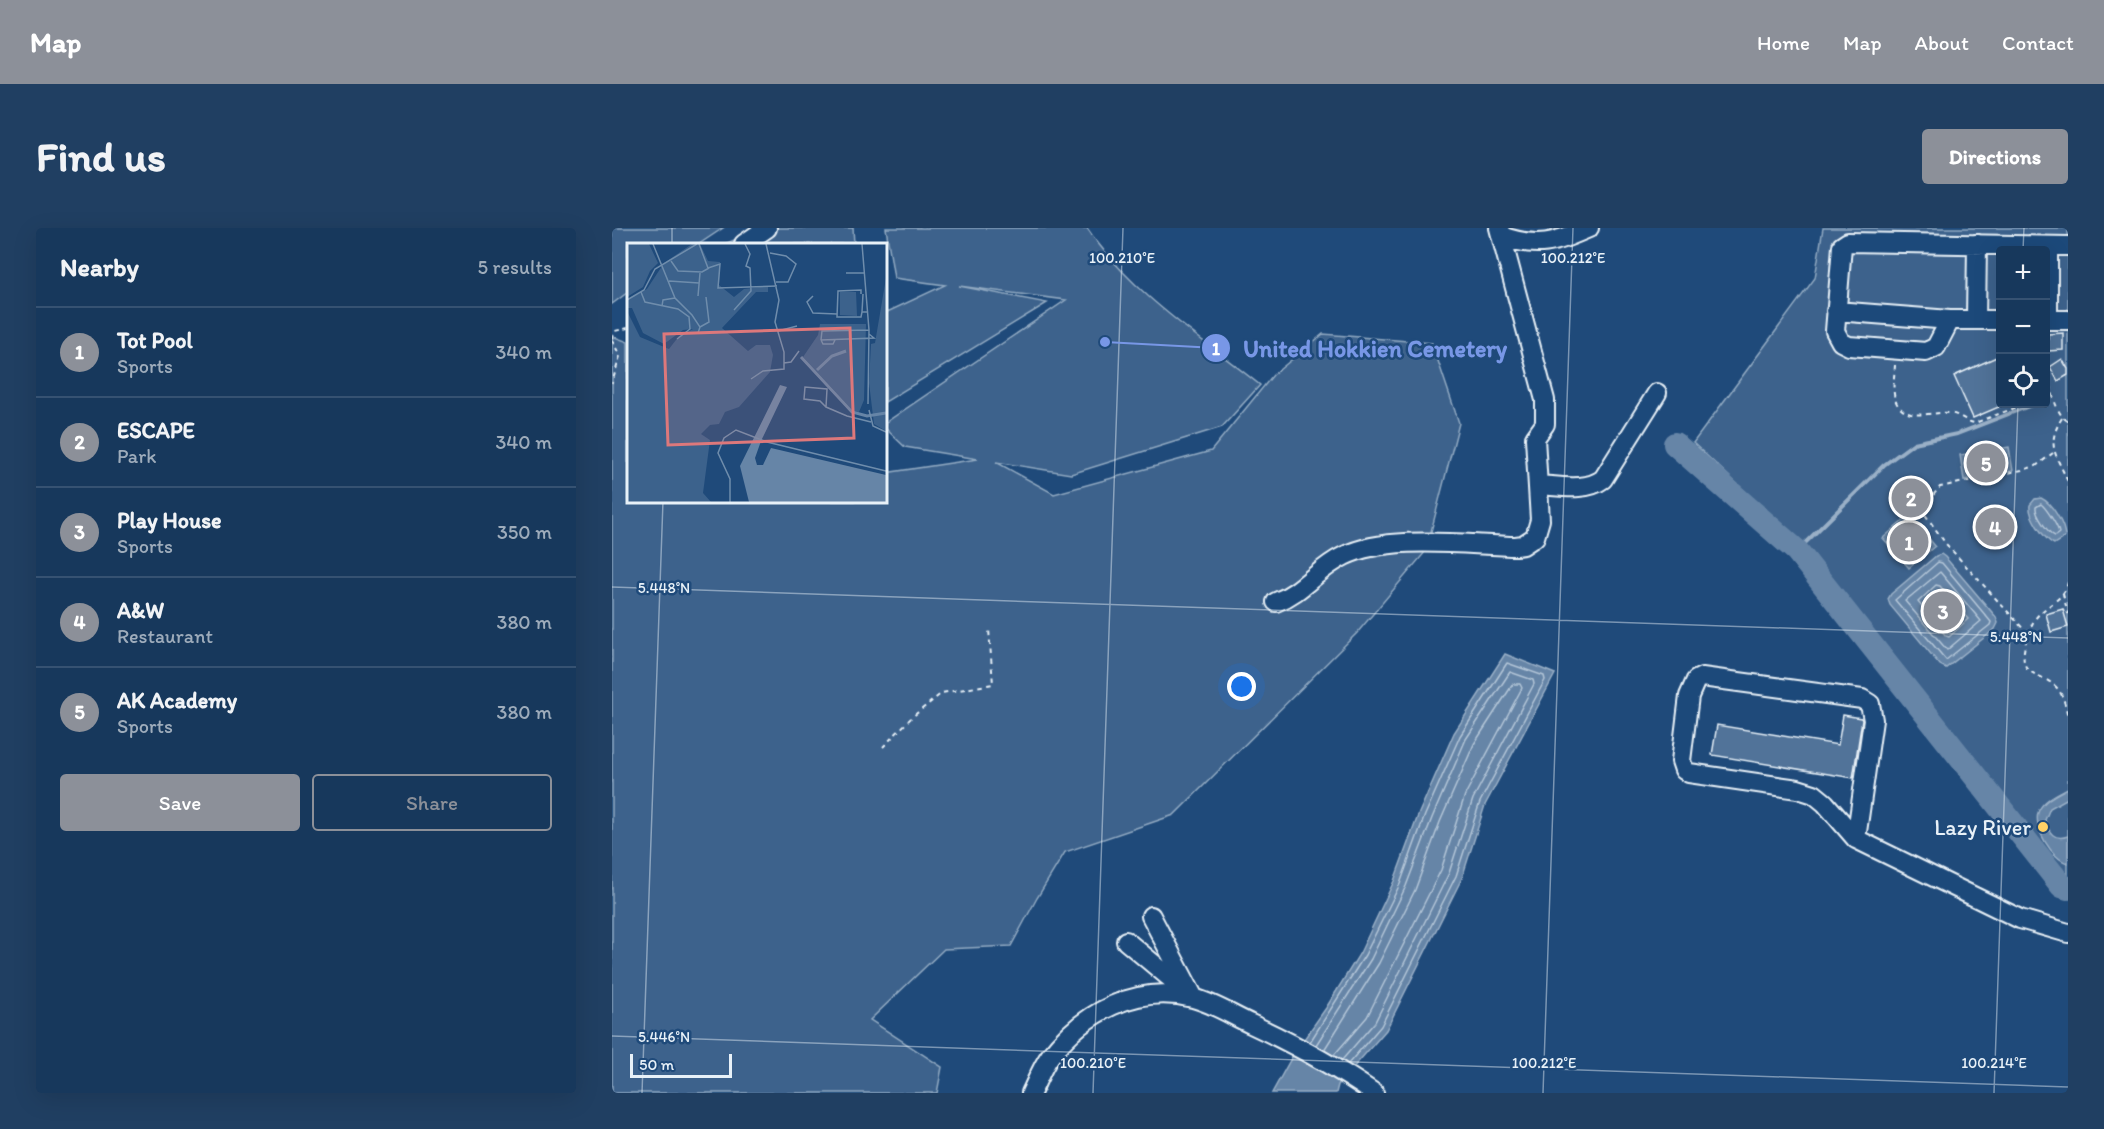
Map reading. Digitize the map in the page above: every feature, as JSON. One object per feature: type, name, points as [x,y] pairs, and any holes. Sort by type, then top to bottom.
[{"type":"street","points":[[745,243],[767,228]]},
{"type":"street","points":[[1500,232],[1523,244],[1545,243],[1567,238],[1589,228]]},
{"type":"street","points":[[1276,602],[1293,595],[1327,564],[1351,552],[1372,546],[1399,543],[1523,545],[1535,537],[1539,530],[1539,485],[1535,438],[1545,424],[1545,400],[1500,232]]},
{"type":"street","points":[[1950,320],[1936,347],[1926,352],[1849,346],[1841,342],[1835,331],[1842,247],[1845,243],[2048,246]]},
{"type":"street","points":[[1976,320],[1977,244]]},
{"type":"street","points":[[2050,246],[2068,246]]},
{"type":"street","points":[[1836,311],[1950,320],[1996,320]]},
{"type":"street","points":[[2050,320],[2068,320]]},
{"type":"street","points":[[1539,485],[1586,486],[1603,479],[1657,393]]},
{"type":"street","points":[[1856,839],[1873,720],[1870,704],[1862,699],[1702,677],[1696,680],[1689,696],[1682,761],[1684,770],[1694,775],[1798,789],[1814,794],[1825,803],[1856,839],[2020,920],[2068,933]]},
{"type":"street","points":[[1151,916],[1194,998]]},
{"type":"street","points":[[1126,941],[1194,998],[1292,1043],[1374,1093]]},
{"type":"street","points":[[1031,1093],[1049,1057],[1082,1024],[1099,1012],[1121,1001],[1143,996],[1164,994],[1194,998]]},
{"type":"path","points":[[612,383],[620,356],[612,339],[615,331],[627,328]]},
{"type":"path","points":[[1895,350],[1893,391],[1895,400],[1901,408],[1911,414],[1959,414],[1971,423],[1975,423],[2014,408]]},
{"type":"path","points":[[2046,354],[2048,375],[2058,412],[2068,421]]},
{"type":"path","points":[[2062,418],[2056,427],[2053,453],[2068,482]]},
{"type":"path","points":[[2028,634],[1946,544],[1924,513],[1930,499],[1940,487],[2036,466],[2053,453]]},
{"type":"path","points":[[2068,582],[2063,594],[2038,615],[2028,634],[2024,653],[2028,670],[2034,676],[2056,687],[2064,702],[2068,718]]},
{"type":"path","points":[[2063,594],[2068,614]]},
{"type":"path","points":[[883,747],[912,717],[942,693],[993,684],[989,629]]},
{"type":"shaded area","points":[[612,228],[723,228],[700,243],[627,243],[627,293],[612,304]]},
{"type":"shaded area","points":[[762,228],[853,228],[854,243],[727,243]]},
{"type":"shaded area","points":[[886,228],[1087,228],[1124,273],[1145,294],[1260,385],[1222,427],[1071,474],[996,462],[1054,494],[1211,451],[1273,375],[1323,334],[1432,343],[1459,423],[1426,551],[1357,633],[1174,815],[1065,852],[1011,946],[944,949],[870,1020],[942,1067],[937,1093],[612,1093],[612,336],[627,342],[627,502],[886,502],[886,473],[978,459],[905,447],[886,429],[886,422],[1066,300],[959,286],[1047,303],[886,401],[886,313],[945,285],[894,278]]},
{"type":"shaded area","points":[[1823,228],[2068,228],[2068,877],[2063,876],[1813,554],[1693,443],[1815,278]]},
{"type":"water","points":[[2009,447],[2013,471],[1964,480],[1960,455]]},
{"type":"water","points":[[2041,498],[2053,509],[2064,532],[2065,537],[2054,544],[2041,532],[2030,510],[2030,505],[2035,499]]},
{"type":"water","points":[[1910,515],[1935,546],[1909,568],[1883,538]]},
{"type":"water","points":[[1941,554],[1996,617],[1998,623],[1995,629],[1946,668],[1940,665],[1890,605],[1888,599],[1891,594]]},
{"type":"water","points":[[1505,654],[1555,674],[1485,805],[1462,878],[1386,1030],[1338,1085],[1336,1093],[1272,1093],[1293,1055],[1360,953],[1394,881],[1419,813],[1454,733]]},
{"type":"water","name":"Lazy River","points":[[2068,788],[2068,798],[2050,808],[2045,820],[2053,835],[2068,836],[2068,863],[2062,861],[2050,849],[2041,833],[2037,817],[2045,803]]},
{"type":"building","points":[[2063,333],[2063,350],[2050,351],[2050,334]]},
{"type":"building","points":[[1996,357],[1996,408],[1973,418],[1954,376]]},
{"type":"building","points":[[2062,359],[2068,369],[2068,375],[2058,381],[2050,367]]},
{"type":"building","points":[[2063,609],[2068,627],[2051,632],[2046,614]]},
{"type":"building","points":[[1843,715],[1862,720],[1853,778],[1712,755],[1717,725],[1838,745]]},
{"type":"waterway","points":[[1797,551],[1884,465],[1914,443],[1957,434],[2024,408]]},
{"type":"waterway","points":[[1675,444],[1797,551],[2062,886],[2068,888]]},
{"type":"place","name":"United Hokkien Cemetery","points":[[1105,342]]},
{"type":"place","name":"AK Academy","points":[[1986,463]]},
{"type":"place","name":"ESCAPE","points":[[1911,498]]},
{"type":"place","name":"A&W","points":[[1995,527]]},
{"type":"place","name":"Tot Pool","points":[[1909,542]]},
{"type":"place","name":"Play House","points":[[1943,611]]},
{"type":"place","name":"Lazy River","points":[[2043,827]]}]
